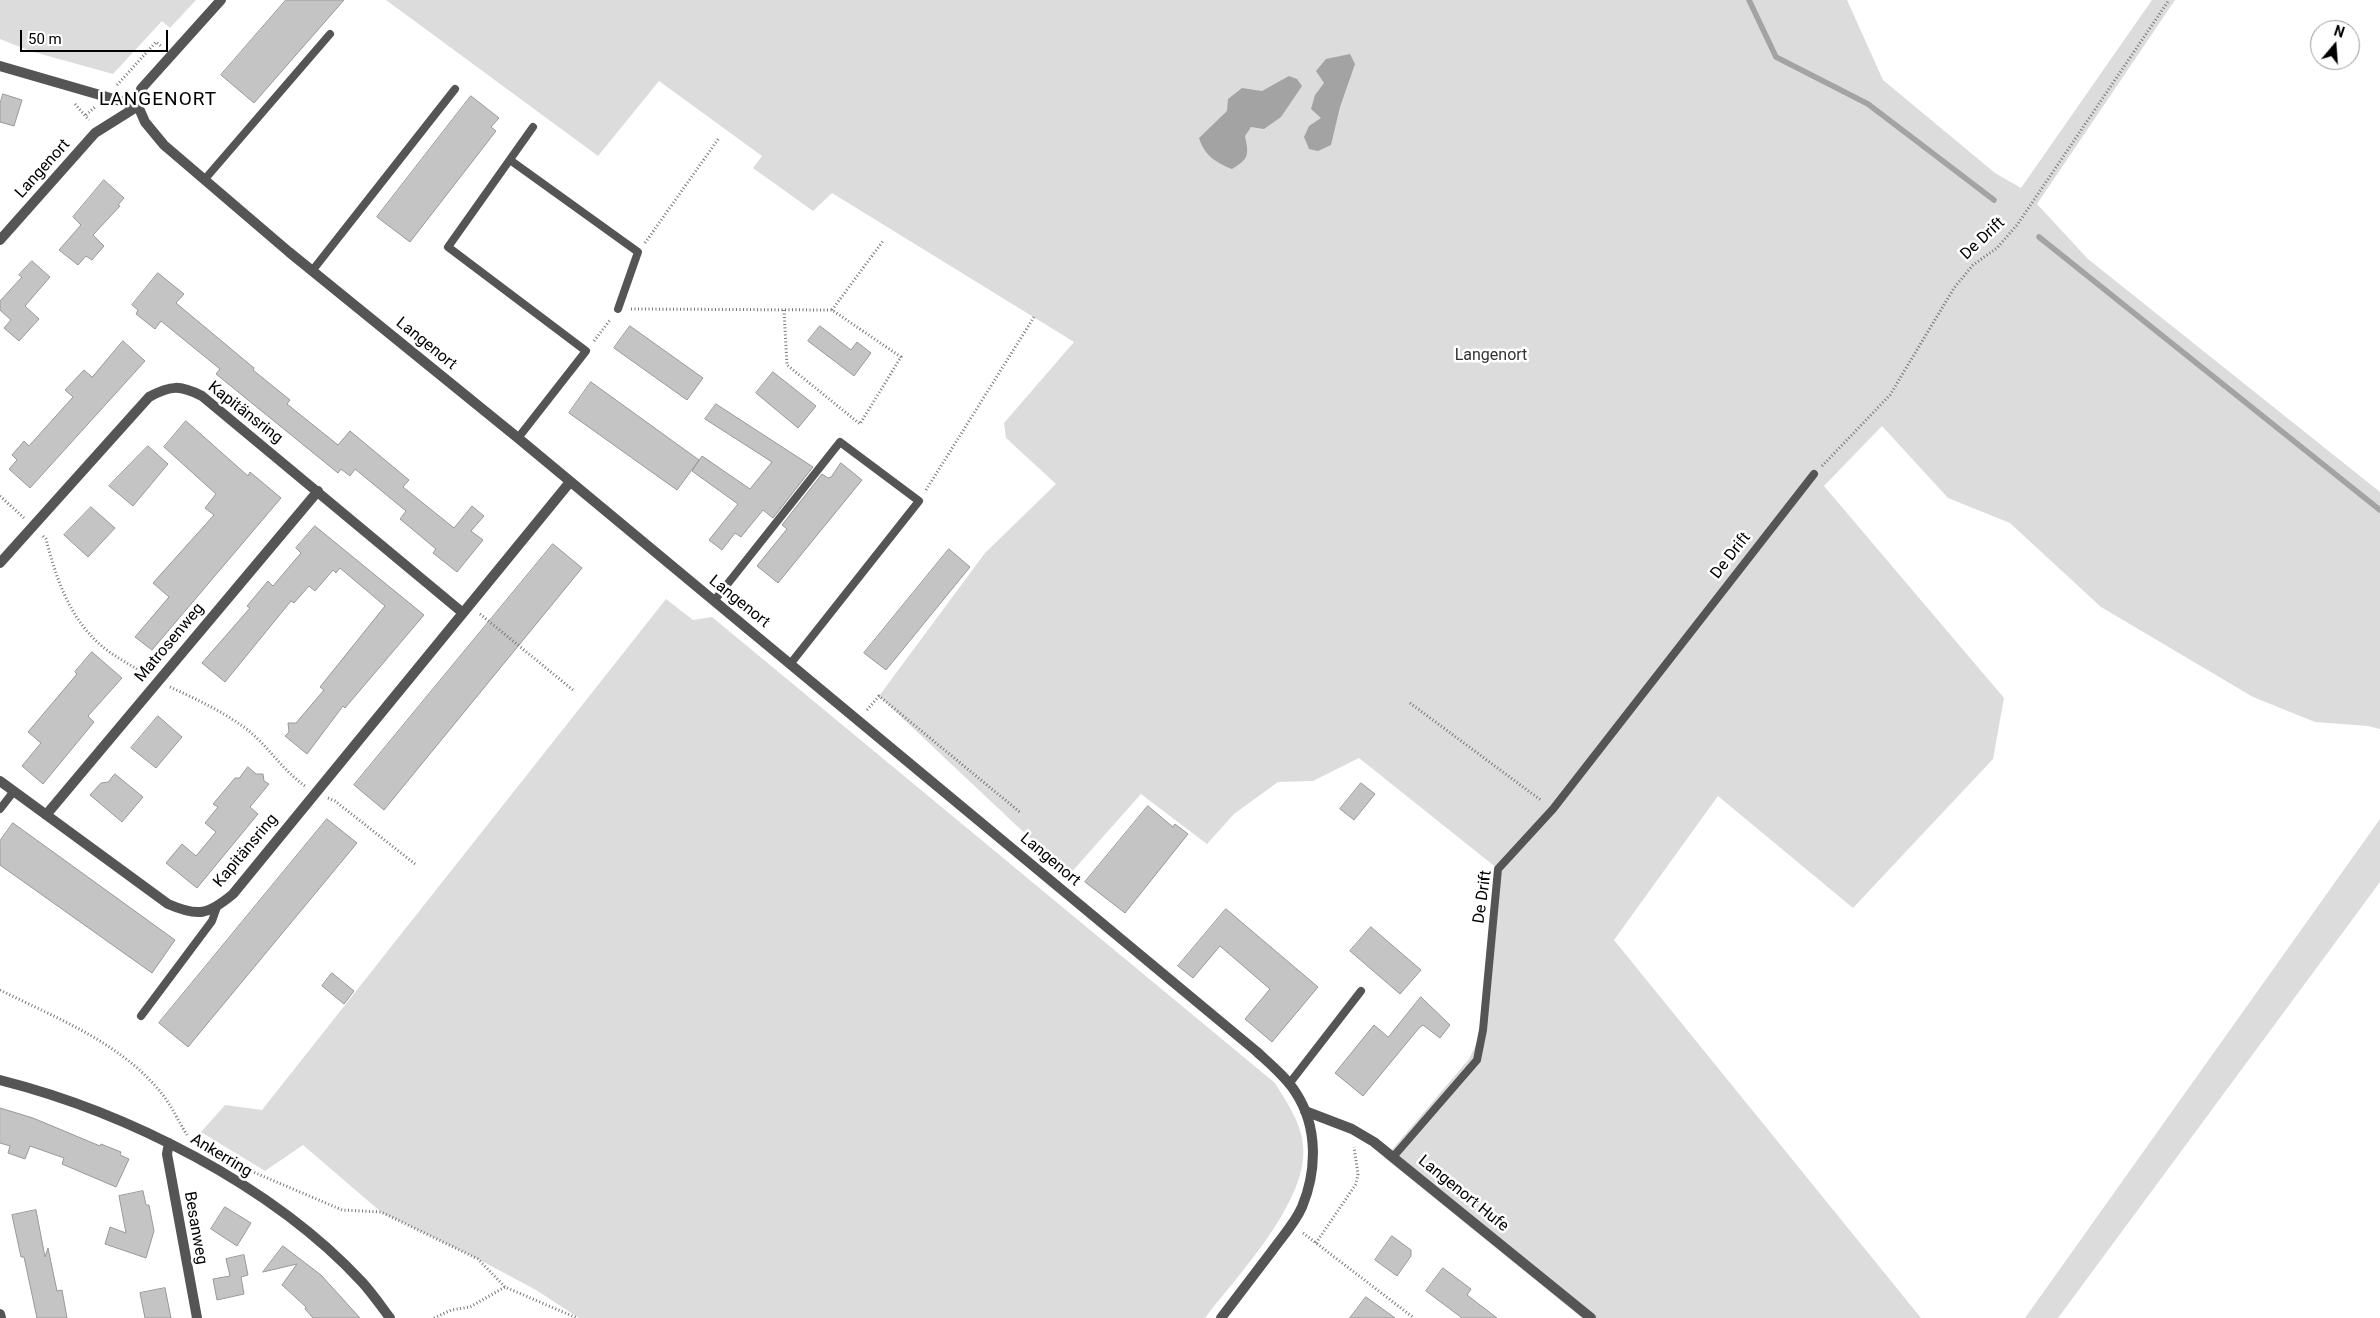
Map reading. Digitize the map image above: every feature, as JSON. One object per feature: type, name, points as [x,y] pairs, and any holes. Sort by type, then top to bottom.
[{"type":"street","points":[[0,66],[105,98],[138,106],[142,89],[221,0]]},
{"type":"street","name":"Langenort","points":[[0,240],[95,133],[138,106],[145,122],[164,145],[312,271],[791,663],[1256,1052],[1289,1084],[1305,1111],[1311,1128],[1314,1154],[1310,1182],[1302,1208],[1286,1233],[1221,1318]]},
{"type":"street","name":"Kapitänsring","points":[[0,563],[32,525],[149,397],[165,388],[184,387],[202,396],[466,610]]},
{"type":"street","name":"Kapitänsring","points":[[0,781],[168,904],[184,911],[199,914],[217,907],[233,894],[570,482]]},
{"type":"street","name":"Matrosenweg","points":[[46,815],[318,491]]},
{"type":"street","name":"Ankerring","points":[[0,1080],[78,1103],[134,1125],[170,1143],[236,1182],[302,1226],[363,1282],[390,1318]]},
{"type":"street","name":"Langenort Hufe","points":[[1305,1111],[1352,1129],[1393,1156],[1591,1318]]},
{"type":"street","name":"Besanweg","points":[[170,1143],[167,1154],[197,1318]]},
{"type":"lane","points":[[205,179],[330,34]]},
{"type":"lane","points":[[312,271],[455,89]]},
{"type":"lane","points":[[518,438],[586,351],[448,246],[533,127]]},
{"type":"lane","points":[[510,160],[638,252],[618,309]]},
{"type":"lane","points":[[714,601],[840,442],[919,501],[791,663]]},
{"type":"lane","name":"De Drift","points":[[1393,1156],[1477,1060],[1483,1030],[1498,869],[1553,808],[1814,474]]},
{"type":"lane","points":[[0,809],[14,791]]},
{"type":"lane","points":[[141,1016],[212,921],[217,907]]},
{"type":"lane","points":[[1289,1084],[1361,992]]},
{"type":"path","name":"De Drift","points":[[1814,474],[1890,395],[1954,288],[1973,266],[1997,248],[2018,224],[2169,0]]},
{"type":"path","points":[[86,115],[105,98],[156,42],[171,55]]},
{"type":"path","points":[[638,252],[719,138]]},
{"type":"path","points":[[832,310],[883,241]]},
{"type":"path","points":[[586,351],[618,309],[832,310],[900,357],[860,424],[787,365],[784,310]]},
{"type":"path","points":[[919,501],[1034,317]]},
{"type":"path","points":[[0,496],[32,525]]},
{"type":"path","points":[[466,610],[574,690]]},
{"type":"path","points":[[859,720],[878,696],[1021,813]]},
{"type":"path","points":[[1410,703],[1553,808]]},
{"type":"path","points":[[315,793],[335,801],[416,864]]},
{"type":"path","points":[[0,990],[92,1035],[130,1061],[163,1096],[188,1138]]},
{"type":"path","points":[[1314,1242],[1356,1184],[1358,1174],[1352,1129]]},
{"type":"path","points":[[242,1170],[252,1171],[342,1210],[381,1212],[478,1259],[504,1287],[577,1318]]},
{"type":"path","points":[[1307,1236],[1414,1318]]},
{"type":"path","points":[[434,1318],[450,1310],[470,1307],[504,1287]]},
{"type":"green space","points":[[0,0],[196,0],[170,28],[162,21],[113,74],[30,51],[0,39]]},
{"type":"green space","name":"Langenort","points":[[386,0],[1847,0],[1883,80],[1995,173],[2021,188],[2152,0],[2175,0],[2037,204],[2088,259],[2380,492],[2380,729],[2368,726],[2315,722],[2253,697],[2101,607],[2010,523],[1948,498],[1882,426],[1824,486],[2004,698],[1993,759],[1853,908],[1718,796],[1614,940],[1921,1318],[1582,1318],[1385,1158],[1469,1059],[1483,1030],[1498,869],[1359,758],[1313,781],[1278,782],[1234,814],[1207,844],[1141,794],[1069,875],[879,696],[985,553],[1056,484],[1006,438],[1004,423],[1074,342],[832,193],[813,211],[753,168],[762,156],[659,81],[598,156]]},
{"type":"green space","points":[[666,599],[693,620],[712,617],[1275,1083],[1293,1113],[1302,1137],[1302,1167],[1295,1190],[1268,1237],[1205,1318],[579,1318],[536,1290],[478,1259],[381,1212],[303,1145],[265,1171],[201,1132],[225,1105],[262,1110]]},
{"type":"green space","points":[[2380,819],[2380,882],[2058,1318],[2025,1318]]},
{"type":"shaded area","points":[[1350,54],[1355,64],[1340,107],[1331,145],[1318,151],[1309,149],[1304,137],[1309,126],[1321,118],[1311,109],[1315,95],[1324,83],[1316,71],[1326,59]]},
{"type":"shaded area","points":[[1289,76],[1297,79],[1302,86],[1281,117],[1264,129],[1251,127],[1245,136],[1247,152],[1242,162],[1232,169],[1216,161],[1208,154],[1199,138],[1227,111],[1228,99],[1242,88],[1262,91]]},
{"type":"building","points":[[286,0],[344,0],[254,103],[221,75]]},
{"type":"building","points":[[3,94],[22,100],[14,126],[0,122],[0,104]]},
{"type":"building","points":[[471,96],[499,118],[491,127],[496,131],[410,242],[377,217]]},
{"type":"building","points":[[104,180],[124,198],[118,205],[120,206],[93,235],[104,246],[92,260],[86,256],[78,265],[59,250],[81,225],[73,217]]},
{"type":"building","points":[[32,261],[50,277],[25,306],[39,319],[19,341],[4,328],[11,320],[0,310],[0,301],[22,277],[19,275]]},
{"type":"building","points":[[158,273],[184,294],[176,303],[290,400],[287,404],[338,445],[350,431],[409,480],[403,487],[454,528],[472,506],[484,516],[471,531],[483,540],[457,572],[433,553],[436,549],[400,519],[406,511],[355,469],[350,476],[341,469],[338,473],[216,374],[220,369],[161,321],[155,329],[136,314],[138,310],[132,305]]},
{"type":"building","points":[[630,326],[703,378],[687,400],[614,348]]},
{"type":"building","points":[[820,326],[851,350],[857,342],[871,353],[854,376],[808,341]]},
{"type":"building","points":[[123,341],[145,361],[30,488],[9,469],[17,460],[12,455],[24,441],[29,446],[73,397],[65,390],[84,370],[92,377]]},
{"type":"building","points":[[773,372],[816,406],[798,428],[756,393]]},
{"type":"building","points":[[591,382],[699,460],[677,490],[569,413]]},
{"type":"building","points":[[716,404],[813,467],[773,518],[763,510],[741,537],[735,533],[722,550],[709,540],[738,504],[692,471],[702,456],[750,489],[772,462],[705,419]]},
{"type":"building","points":[[186,421],[248,476],[250,472],[281,498],[152,650],[135,637],[169,597],[153,583],[214,515],[205,508],[216,494],[164,447]]},
{"type":"building","points":[[148,446],[168,464],[133,506],[109,486]]},
{"type":"building","points":[[841,463],[862,480],[778,583],[757,566],[787,529],[782,525],[822,474],[828,478],[831,477]]},
{"type":"building","points":[[91,507],[115,528],[88,557],[64,535]]},
{"type":"building","points":[[315,526],[424,615],[345,708],[343,706],[307,754],[285,736],[289,732],[288,723],[296,723],[324,690],[320,687],[385,606],[340,568],[336,573],[333,570],[315,591],[309,586],[294,603],[291,601],[225,682],[202,663],[250,608],[247,606],[268,581],[273,586],[301,553],[296,548]]},
{"type":"building","points":[[553,544],[582,568],[384,810],[354,785]]},
{"type":"building","points":[[949,549],[970,567],[886,670],[864,653]]},
{"type":"building","points":[[92,652],[122,678],[88,716],[94,722],[43,784],[22,766],[41,743],[28,732],[77,674],[75,672]]},
{"type":"building","points":[[158,716],[182,737],[156,768],[131,748]]},
{"type":"building","points":[[248,767],[256,774],[263,774],[264,781],[269,784],[250,807],[258,814],[197,888],[166,863],[182,844],[196,856],[216,832],[205,823],[218,807],[213,804],[235,778],[239,778]]},
{"type":"building","points":[[115,774],[143,797],[122,822],[90,795],[101,783],[108,782]]},
{"type":"building","points":[[1361,783],[1375,794],[1354,820],[1340,809]]},
{"type":"building","points":[[1148,806],[1173,827],[1175,824],[1188,834],[1125,913],[1085,882]]},
{"type":"building","points":[[327,819],[357,843],[188,1047],[159,1023]]},
{"type":"building","points":[[13,823],[175,940],[152,973],[0,865],[0,841]]},
{"type":"building","points":[[1226,909],[1318,987],[1272,1042],[1245,1019],[1270,989],[1220,946],[1193,978],[1178,966]]},
{"type":"building","points":[[1371,927],[1421,970],[1400,994],[1350,951]]},
{"type":"building","points":[[332,973],[354,991],[344,1004],[322,986]]},
{"type":"building","points":[[1421,997],[1450,1025],[1440,1038],[1423,1025],[1419,1028],[1363,1096],[1335,1073],[1374,1025],[1388,1037]]},
{"type":"building","points":[[0,1108],[33,1118],[100,1146],[101,1144],[121,1152],[120,1155],[129,1159],[116,1187],[62,1164],[64,1158],[30,1146],[25,1159],[8,1153],[10,1146],[0,1143]]},
{"type":"building","points":[[143,1191],[146,1205],[149,1205],[154,1231],[146,1258],[105,1244],[110,1227],[126,1233],[119,1196]]},
{"type":"building","points":[[225,1207],[251,1223],[237,1246],[211,1229]]},
{"type":"building","points":[[36,1210],[45,1257],[48,1248],[57,1291],[62,1290],[67,1318],[37,1318],[24,1257],[21,1257],[12,1215]]},
{"type":"building","points":[[1392,1236],[1411,1250],[1411,1256],[1397,1276],[1375,1260]]},
{"type":"building","points":[[283,1246],[321,1275],[360,1318],[313,1318],[305,1309],[306,1307],[282,1285],[297,1264],[263,1272]]},
{"type":"building","points":[[244,1255],[248,1275],[241,1277],[244,1294],[217,1300],[213,1279],[230,1276],[226,1259]]},
{"type":"building","points":[[1443,1268],[1471,1289],[1467,1295],[1497,1318],[1462,1318],[1426,1291]]},
{"type":"building","points":[[165,1288],[171,1318],[145,1318],[140,1293]]},
{"type":"building","points":[[1366,1297],[1395,1318],[1350,1318]]},
{"type":"waterway","points":[[1749,0],[1776,57],[1868,104],[1994,200]]},
{"type":"waterway","points":[[2039,237],[2380,510]]},
{"type":"district","name":"LANGENORT","points":[[158,100]]}]
